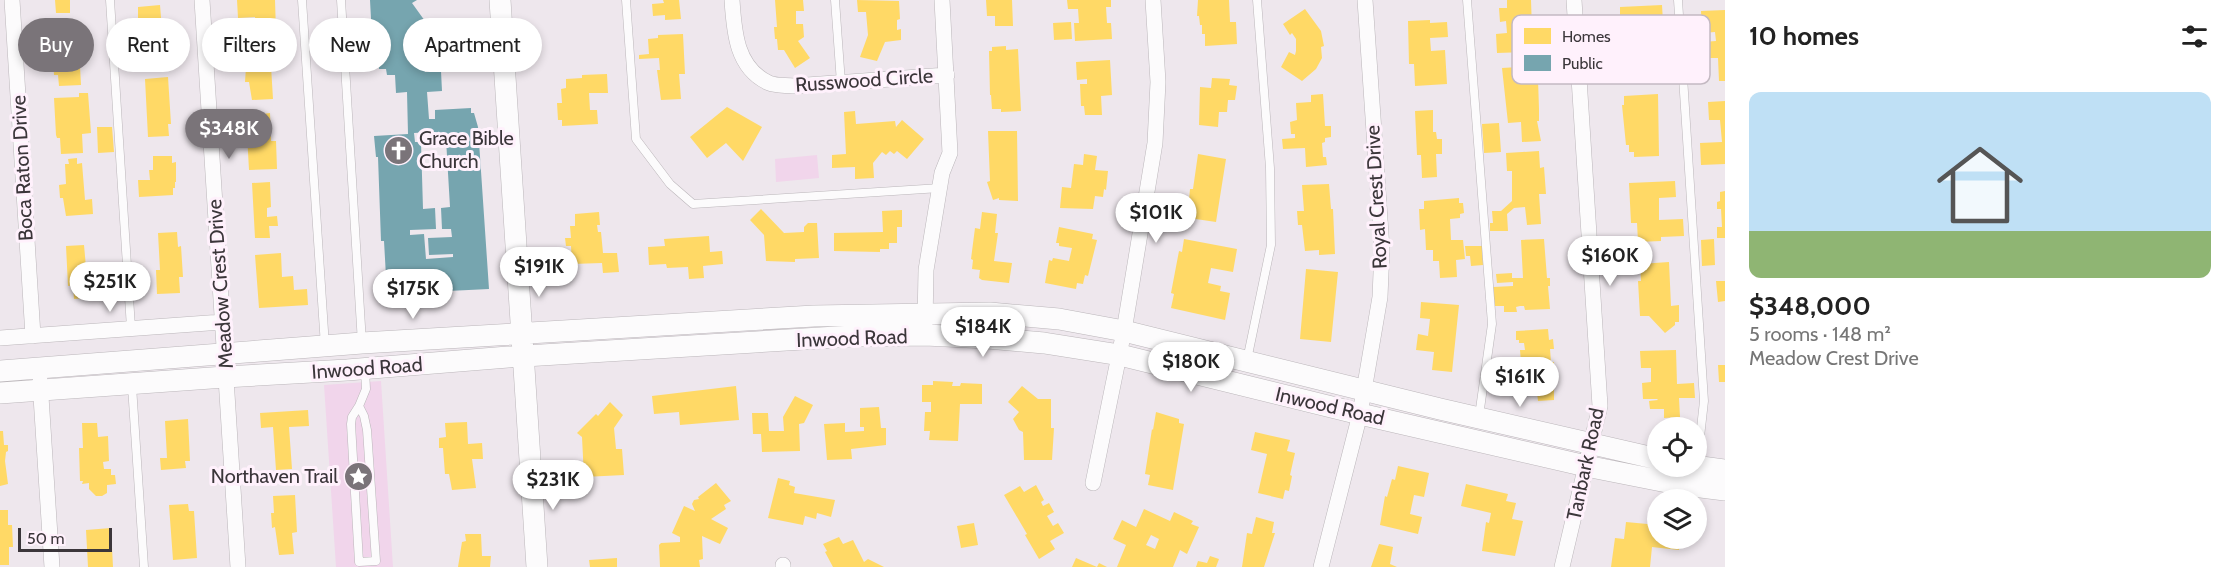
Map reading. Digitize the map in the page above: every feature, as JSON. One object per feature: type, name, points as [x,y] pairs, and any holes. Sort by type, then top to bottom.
[{"type":"main road","points":[[500,0],[537,567]]},
{"type":"main road","name":"Inwood Road","points":[[0,371],[362,343],[802,317],[926,312],[1001,314],[1059,319],[1124,331],[1647,457]]},
{"type":"main road","name":"Inwood Road","points":[[0,393],[524,356],[854,336],[925,335],[1044,342],[1119,355],[1586,466],[1677,484],[1725,490]]},
{"type":"main road","points":[[1707,468],[1725,470]]},
{"type":"street","name":"Boca Raton Drive","points":[[12,0],[33,336]]},
{"type":"street","name":"Meadow Crest Drive","points":[[202,0],[237,567]]},
{"type":"street","name":"Russwood Circle","points":[[732,0],[737,46],[750,69],[770,83],[793,86],[947,75]]},
{"type":"street","points":[[925,335],[926,270],[942,173],[950,153],[942,0]]},
{"type":"street","points":[[1093,483],[1124,331],[1155,143],[1158,82],[1152,0]]},
{"type":"street","name":"Royal Crest Drive","points":[[1321,567],[1360,414],[1380,297],[1382,249],[1365,0]]},
{"type":"street","name":"Tanbark Road","points":[[1574,0],[1575,15]]},
{"type":"street","name":"Tanbark Road","points":[[1562,567],[1600,405],[1579,84]]},
{"type":"street","points":[[0,338],[222,322]]},
{"type":"street","points":[[39,368],[52,567]]},
{"type":"lane","points":[[110,0],[131,328]]},
{"type":"lane","points":[[302,0],[325,346]]},
{"type":"lane","points":[[341,0],[362,343]]},
{"type":"lane","points":[[626,0],[636,139],[670,184],[693,204],[940,188]]},
{"type":"lane","points":[[835,0],[841,83]]},
{"type":"lane","points":[[1247,362],[1271,246],[1270,168],[1257,0]]},
{"type":"lane","points":[[1467,0],[1492,324],[1479,418]]},
{"type":"lane","points":[[1678,0],[1679,15]]},
{"type":"lane","points":[[1683,84],[1704,401],[1702,417]]},
{"type":"lane","points":[[359,406],[367,430],[376,561],[359,562],[351,424],[352,417],[366,389],[364,368]]},
{"type":"lane","points":[[132,383],[144,567]]},
{"type":"shaded area","points":[[817,155],[819,178],[776,182],[775,159]]},
{"type":"shaded area","name":"Northaven Trail","points":[[381,381],[393,567],[336,567],[324,385]]},
{"type":"building: Homes","points":[[55,0],[70,0],[70,13],[56,13]]},
{"type":"building: Homes","points":[[237,0],[275,0],[276,18],[238,18]]},
{"type":"building: Homes","points":[[663,0],[679,0],[681,19],[665,20],[665,15],[653,16],[652,4],[664,3]]},
{"type":"building: Homes","points":[[775,0],[803,0],[804,11],[796,11],[796,24],[803,24],[804,37],[798,41],[810,58],[795,68],[784,50],[778,50],[774,27],[777,27]]},
{"type":"building: Homes","points":[[857,0],[899,1],[900,19],[897,20],[897,30],[901,29],[901,40],[885,42],[877,61],[860,57],[868,35],[866,12],[858,12]]},
{"type":"building: Homes","points":[[986,0],[1012,0],[1013,26],[995,26],[995,16],[987,16]]},
{"type":"building: Homes","points":[[1067,0],[1111,0],[1111,7],[1106,7],[1107,23],[1111,23],[1112,39],[1075,41],[1074,23],[1079,23],[1078,9],[1068,9]]},
{"type":"building: Homes","points":[[1198,0],[1229,0],[1230,22],[1236,22],[1237,44],[1205,46],[1205,34],[1202,34],[1202,25],[1197,16]]},
{"type":"building: Homes","points":[[1507,0],[1531,0],[1532,15],[1512,15],[1512,53],[1497,53],[1496,34],[1507,33],[1506,21],[1500,22],[1499,8],[1507,8]]},
{"type":"building: Homes","points":[[160,5],[161,18],[138,18],[138,7]]},
{"type":"building: Homes","points":[[1662,5],[1663,15],[1620,15],[1620,7]]},
{"type":"building: Homes","points":[[1305,9],[1321,31],[1324,46],[1321,47],[1322,58],[1316,69],[1302,81],[1281,67],[1289,52],[1295,55],[1296,51],[1296,39],[1292,33],[1290,35],[1283,24]]},
{"type":"building: Homes","points":[[1725,10],[1725,81],[1719,81],[1718,58],[1710,58],[1710,41],[1716,41],[1715,32],[1710,32],[1710,15],[1701,15],[1701,11]]},
{"type":"building: Homes","points":[[1430,20],[1430,23],[1447,22],[1448,37],[1430,38],[1431,51],[1445,50],[1447,84],[1415,86],[1414,64],[1409,64],[1408,21]]},
{"type":"building: Homes","points":[[1071,22],[1072,39],[1054,40],[1053,23]]},
{"type":"building: Homes","points":[[683,34],[685,74],[679,74],[681,99],[661,100],[657,70],[660,70],[659,58],[639,59],[639,55],[649,54],[648,39],[658,38],[658,35]]},
{"type":"building: Homes","points":[[1006,46],[1006,50],[1018,49],[1021,111],[1001,112],[1001,109],[992,109],[989,51],[992,51],[992,47]]},
{"type":"building: Homes","points":[[1110,60],[1112,95],[1101,96],[1102,115],[1085,115],[1084,106],[1081,106],[1080,84],[1087,84],[1087,79],[1077,80],[1076,62]]},
{"type":"building: Homes","points":[[1512,67],[1512,84],[1538,84],[1539,121],[1537,121],[1541,141],[1522,142],[1521,122],[1508,123],[1502,68]]},
{"type":"building: Homes","points":[[54,72],[80,72],[81,85],[59,86],[58,75],[54,75]]},
{"type":"building: Homes","points":[[246,72],[271,72],[273,99],[252,100],[249,82],[245,82]]},
{"type":"building: Homes","points":[[607,74],[608,93],[589,93],[590,110],[597,110],[598,124],[562,126],[562,120],[558,120],[557,103],[562,103],[561,89],[566,88],[566,79],[582,78],[582,75]]},
{"type":"building: Homes","points":[[168,77],[171,124],[168,124],[169,136],[148,137],[145,79]]},
{"type":"building: Homes","points":[[1212,78],[1230,79],[1229,85],[1237,86],[1235,100],[1228,100],[1227,112],[1219,112],[1218,127],[1199,125],[1200,87],[1211,88]]},
{"type":"building: Homes","points":[[79,93],[88,93],[91,133],[82,134],[83,153],[61,154],[60,138],[56,135],[54,98],[79,97]]},
{"type":"building: Homes","points":[[1323,94],[1325,126],[1331,126],[1331,137],[1325,138],[1325,142],[1322,143],[1323,157],[1326,157],[1327,165],[1306,167],[1305,148],[1283,149],[1282,139],[1295,138],[1295,134],[1291,134],[1290,122],[1297,120],[1296,103],[1311,102],[1311,95]]},
{"type":"building: Homes","points":[[1658,94],[1659,156],[1634,157],[1634,152],[1629,152],[1629,145],[1626,145],[1622,105],[1624,105],[1624,96]]},
{"type":"building: Homes","points":[[1725,101],[1725,164],[1701,165],[1700,143],[1722,142],[1720,120],[1709,120],[1708,102]]},
{"type":"building: Homes","points":[[727,107],[762,127],[743,161],[726,143],[707,158],[690,137]]},
{"type":"building: Homes","points":[[1433,110],[1433,132],[1436,132],[1437,139],[1442,139],[1442,154],[1436,154],[1437,177],[1422,178],[1421,155],[1417,155],[1415,111]]},
{"type":"building: Homes","points":[[855,111],[856,124],[895,121],[896,127],[902,120],[924,139],[907,159],[897,151],[894,154],[890,151],[886,155],[882,152],[873,163],[874,178],[855,179],[855,167],[832,168],[832,155],[846,154],[844,112]]},
{"type":"building: Homes","points":[[270,113],[271,141],[276,141],[277,169],[249,170],[246,116]]},
{"type":"building: Homes","points":[[1499,123],[1501,152],[1484,153],[1482,124]]},
{"type":"building: Homes","points":[[97,127],[112,127],[114,152],[98,153]]},
{"type":"building: Homes","points":[[988,131],[1017,131],[1018,201],[999,200],[999,198],[993,200],[987,182],[990,181]]},
{"type":"building: Homes","points":[[1539,151],[1540,168],[1544,167],[1546,194],[1539,194],[1541,224],[1527,225],[1525,207],[1514,208],[1507,214],[1508,231],[1490,231],[1490,223],[1493,223],[1492,211],[1501,211],[1512,201],[1512,171],[1507,171],[1506,153]]},
{"type":"building: Homes","points":[[1084,154],[1097,156],[1095,170],[1108,171],[1103,197],[1095,196],[1093,209],[1060,208],[1062,187],[1071,188],[1074,164],[1083,165]]},
{"type":"building: Homes","points":[[1198,154],[1226,159],[1216,222],[1189,218],[1190,189],[1193,189]]},
{"type":"building: Homes","points":[[153,156],[172,156],[172,163],[176,162],[176,182],[173,195],[139,197],[138,180],[150,180],[149,170],[153,170]]},
{"type":"building: Homes","points":[[77,158],[77,164],[82,163],[85,200],[92,199],[93,214],[66,216],[63,198],[60,198],[59,185],[66,184],[65,164],[69,164],[68,159]]},
{"type":"building: Homes","points":[[1675,181],[1676,197],[1659,198],[1659,220],[1683,219],[1684,236],[1661,237],[1661,241],[1638,242],[1637,223],[1631,223],[1629,183]]},
{"type":"building: Homes","points":[[270,182],[271,207],[267,208],[267,217],[277,216],[278,226],[269,226],[270,238],[255,238],[252,183]]},
{"type":"building: Homes","points":[[1329,184],[1331,209],[1333,209],[1335,254],[1319,255],[1319,250],[1305,251],[1302,225],[1298,225],[1297,211],[1304,211],[1302,185]]},
{"type":"building: Homes","points":[[1725,191],[1725,238],[1717,238],[1717,227],[1722,227],[1721,209],[1717,209],[1717,202],[1720,201],[1720,192]]},
{"type":"building: Homes","points":[[1459,198],[1459,203],[1463,203],[1464,213],[1460,214],[1460,218],[1450,219],[1451,240],[1463,240],[1465,259],[1456,260],[1457,277],[1440,278],[1439,261],[1433,261],[1433,250],[1426,250],[1425,229],[1420,230],[1419,209],[1424,209],[1424,201]]},
{"type":"building: Homes","points":[[761,209],[784,233],[804,232],[804,227],[808,223],[817,223],[819,258],[795,259],[795,262],[766,261],[764,235],[750,220]]},
{"type":"building: Homes","points":[[902,210],[902,227],[897,227],[897,243],[889,243],[889,249],[880,249],[880,252],[834,251],[834,233],[883,232],[882,211]]},
{"type":"building: Homes","points":[[599,212],[600,225],[597,225],[598,232],[601,232],[603,253],[617,253],[619,272],[603,273],[602,263],[572,264],[571,246],[566,246],[565,238],[571,238],[570,226],[575,226],[575,214]]},
{"type":"building: Homes","points":[[982,212],[997,214],[995,233],[998,233],[994,261],[1012,263],[1009,283],[982,280],[979,278],[980,270],[972,269],[975,228],[980,229]]},
{"type":"building: Homes","points":[[1059,227],[1093,234],[1092,239],[1097,240],[1088,276],[1085,275],[1083,284],[1077,283],[1076,289],[1045,283],[1049,260],[1052,261],[1053,258],[1069,261],[1072,248],[1059,246],[1059,243],[1056,243]]},
{"type":"building: Homes","points":[[177,232],[178,247],[181,246],[183,277],[179,277],[180,293],[157,294],[156,270],[160,270],[158,233]]},
{"type":"building: Homes","points":[[709,236],[710,252],[722,251],[723,264],[703,266],[704,278],[689,279],[688,267],[667,268],[666,264],[649,265],[648,247],[665,246],[664,239]]},
{"type":"building: Homes","points":[[1184,239],[1237,249],[1233,272],[1211,268],[1208,283],[1221,286],[1220,291],[1230,293],[1225,320],[1171,308],[1174,294],[1171,293],[1179,251],[1182,252]]},
{"type":"building: Homes","points":[[1544,239],[1547,278],[1550,278],[1550,286],[1548,286],[1550,309],[1525,310],[1524,306],[1520,306],[1516,307],[1517,312],[1504,312],[1504,306],[1494,306],[1493,287],[1513,286],[1513,282],[1497,283],[1496,274],[1512,273],[1512,278],[1523,278],[1521,240]]},
{"type":"building: Homes","points":[[1714,239],[1715,265],[1702,266],[1701,240]]},
{"type":"building: Homes","points":[[84,245],[86,267],[91,266],[96,297],[74,299],[73,285],[68,286],[66,246]]},
{"type":"building: Homes","points":[[1465,246],[1482,246],[1483,265],[1471,266],[1470,256],[1466,256]]},
{"type":"building: Homes","points":[[281,253],[282,277],[293,276],[294,290],[307,289],[308,305],[259,308],[255,255]]},
{"type":"building: Homes","points":[[1669,262],[1671,306],[1679,305],[1679,322],[1675,322],[1675,325],[1665,333],[1649,316],[1640,316],[1638,281],[1641,281],[1640,264]]},
{"type":"building: Homes","points":[[1306,269],[1338,272],[1331,342],[1300,339]]},
{"type":"building: Homes","points":[[1716,281],[1725,281],[1725,301],[1718,302]]},
{"type":"building: Homes","points":[[1421,302],[1459,305],[1452,372],[1432,370],[1434,352],[1416,350],[1418,334],[1428,336],[1430,319],[1420,318]]},
{"type":"building: Homes","points":[[1548,329],[1549,340],[1553,339],[1554,349],[1550,349],[1551,362],[1554,362],[1554,400],[1538,401],[1536,384],[1529,385],[1528,362],[1521,362],[1520,350],[1525,350],[1524,343],[1516,340],[1516,331]]},
{"type":"building: Homes","points":[[1676,350],[1677,384],[1694,383],[1695,398],[1679,398],[1680,417],[1664,417],[1664,409],[1650,409],[1649,401],[1657,399],[1643,399],[1642,383],[1651,382],[1651,368],[1641,368],[1640,351]]},
{"type":"building: Homes","points":[[1718,365],[1725,365],[1725,382],[1719,382]]},
{"type":"building: Homes","points":[[933,381],[953,382],[952,386],[960,386],[961,383],[982,384],[982,404],[960,404],[958,441],[929,440],[930,431],[924,431],[925,412],[931,412],[931,402],[922,402],[922,385],[933,385]]},
{"type":"building: Homes","points":[[736,386],[739,420],[680,425],[679,412],[654,414],[652,396]]},
{"type":"building: Homes","points":[[1022,386],[1038,399],[1051,399],[1051,428],[1054,428],[1052,460],[1024,460],[1023,432],[1019,430],[1013,419],[1019,412],[1008,402]]},
{"type":"building: Homes","points":[[795,396],[813,405],[804,423],[799,424],[800,451],[762,452],[761,434],[753,434],[752,413],[768,413],[769,431],[784,431],[783,417]]},
{"type":"building: Homes","points":[[610,402],[623,415],[614,428],[616,449],[622,449],[624,475],[584,477],[582,437],[577,433],[596,414],[598,416]]},
{"type":"building: Homes","points":[[879,407],[881,428],[886,428],[886,445],[851,449],[852,459],[827,460],[824,424],[845,423],[845,432],[864,431],[864,427],[860,427],[860,408]]},
{"type":"building: Homes","points":[[308,410],[309,426],[289,427],[292,469],[276,470],[273,427],[261,428],[260,413]]},
{"type":"building: Homes","points":[[1156,412],[1179,419],[1179,423],[1184,424],[1173,490],[1148,485],[1150,475],[1145,474]]},
{"type":"building: Homes","points":[[188,419],[190,461],[185,461],[186,468],[161,470],[160,458],[167,458],[165,421]]},
{"type":"building: Homes","points":[[467,422],[468,444],[482,443],[483,459],[472,459],[476,488],[452,490],[449,474],[445,474],[443,448],[439,448],[439,438],[446,437],[445,423]]},
{"type":"building: Homes","points":[[82,423],[97,423],[98,437],[108,436],[109,461],[103,462],[104,469],[111,469],[111,475],[115,475],[116,484],[107,485],[107,493],[102,496],[96,496],[89,489],[89,483],[82,484],[83,481],[80,481],[79,448],[83,448]]},
{"type":"building: Homes","points":[[0,431],[3,431],[4,445],[8,445],[5,461],[8,484],[0,486]]},
{"type":"building: Homes","points":[[1255,432],[1290,440],[1287,451],[1295,453],[1289,491],[1285,490],[1283,499],[1258,493],[1267,454],[1251,450]]},
{"type":"building: Homes","points":[[1398,466],[1429,473],[1424,497],[1414,495],[1410,514],[1422,517],[1418,534],[1380,525],[1385,496],[1387,497],[1392,479],[1395,480]]},
{"type":"building: Homes","points":[[778,478],[790,481],[789,485],[795,487],[794,493],[835,500],[831,517],[817,513],[816,519],[805,516],[803,525],[768,518]]},
{"type":"building: Homes","points":[[716,483],[731,501],[724,505],[726,509],[711,519],[728,528],[720,544],[702,536],[703,559],[699,560],[700,567],[660,567],[659,545],[680,542],[680,537],[672,533],[684,506],[695,511],[692,504],[694,500],[699,499],[698,497]]},
{"type":"building: Homes","points":[[1466,484],[1508,494],[1506,501],[1516,503],[1512,519],[1523,521],[1515,556],[1482,551],[1486,522],[1489,523],[1491,513],[1461,506]]},
{"type":"building: Homes","points":[[1036,485],[1044,500],[1041,502],[1043,506],[1049,503],[1054,512],[1047,516],[1053,526],[1058,523],[1064,533],[1050,541],[1055,549],[1039,559],[1004,495],[1020,486],[1024,492]]},
{"type":"building: Homes","points":[[295,495],[297,532],[292,533],[294,554],[279,555],[275,527],[272,528],[273,496]]},
{"type":"building: Homes","points":[[188,504],[189,511],[194,511],[197,558],[173,560],[169,505]]},
{"type":"building: Homes","points":[[1144,509],[1170,521],[1174,512],[1193,521],[1191,524],[1199,527],[1187,554],[1180,550],[1173,567],[1117,567],[1126,545],[1113,539],[1122,520],[1136,527]],"holes":[[[1151,535],[1159,539],[1155,549],[1146,545]]]},
{"type":"building: Homes","points":[[0,510],[8,510],[8,525],[12,525],[13,547],[9,547],[9,565],[0,565]]},
{"type":"building: Homes","points":[[1256,517],[1274,522],[1272,533],[1275,533],[1264,567],[1242,567],[1247,533],[1252,534]]},
{"type":"building: Homes","points":[[1626,522],[1647,524],[1647,549],[1652,549],[1650,567],[1611,567],[1615,538],[1624,539]]},
{"type":"building: Homes","points":[[974,523],[978,545],[961,548],[957,526]]},
{"type":"building: Homes","points":[[111,528],[113,567],[88,567],[86,530]]},
{"type":"building: Homes","points":[[465,534],[481,534],[482,556],[491,556],[490,567],[458,567],[462,542],[466,541]]},
{"type":"building: Homes","points":[[839,537],[843,544],[853,540],[864,562],[868,559],[884,567],[833,567],[823,544]]},
{"type":"building: Homes","points":[[1379,544],[1393,547],[1390,564],[1397,567],[1371,567]]},
{"type":"building: Homes","points":[[1210,556],[1219,559],[1216,567],[1196,567],[1198,561],[1207,563]]},
{"type":"building: Homes","points":[[617,558],[617,567],[590,567],[589,560]]},
{"type":"building: Homes","points":[[1076,558],[1097,567],[1072,567]]},
{"type":"building: Public","name":"Grace Bible Church","points":[[370,0],[417,0],[412,3],[423,18],[403,18],[403,72],[441,72],[442,91],[427,92],[429,119],[435,119],[435,110],[471,108],[471,113],[474,113],[478,127],[489,289],[387,294],[384,241],[381,241],[378,157],[376,157],[374,136],[408,134],[407,92],[396,93],[395,75],[387,75],[386,72],[391,72],[391,18],[371,18]],"holes":[[[429,132],[429,140],[446,139],[450,207],[441,208],[442,229],[451,229],[452,237],[428,238],[429,255],[453,254],[453,257],[426,259],[424,234],[410,235],[410,230],[436,229],[435,208],[423,209],[421,142],[415,142],[414,133]]]},
{"type":"place","name":"Grace Bible Church","points":[[398,150]]},
{"type":"place","name":"Northaven Trail","points":[[359,476]]}]
